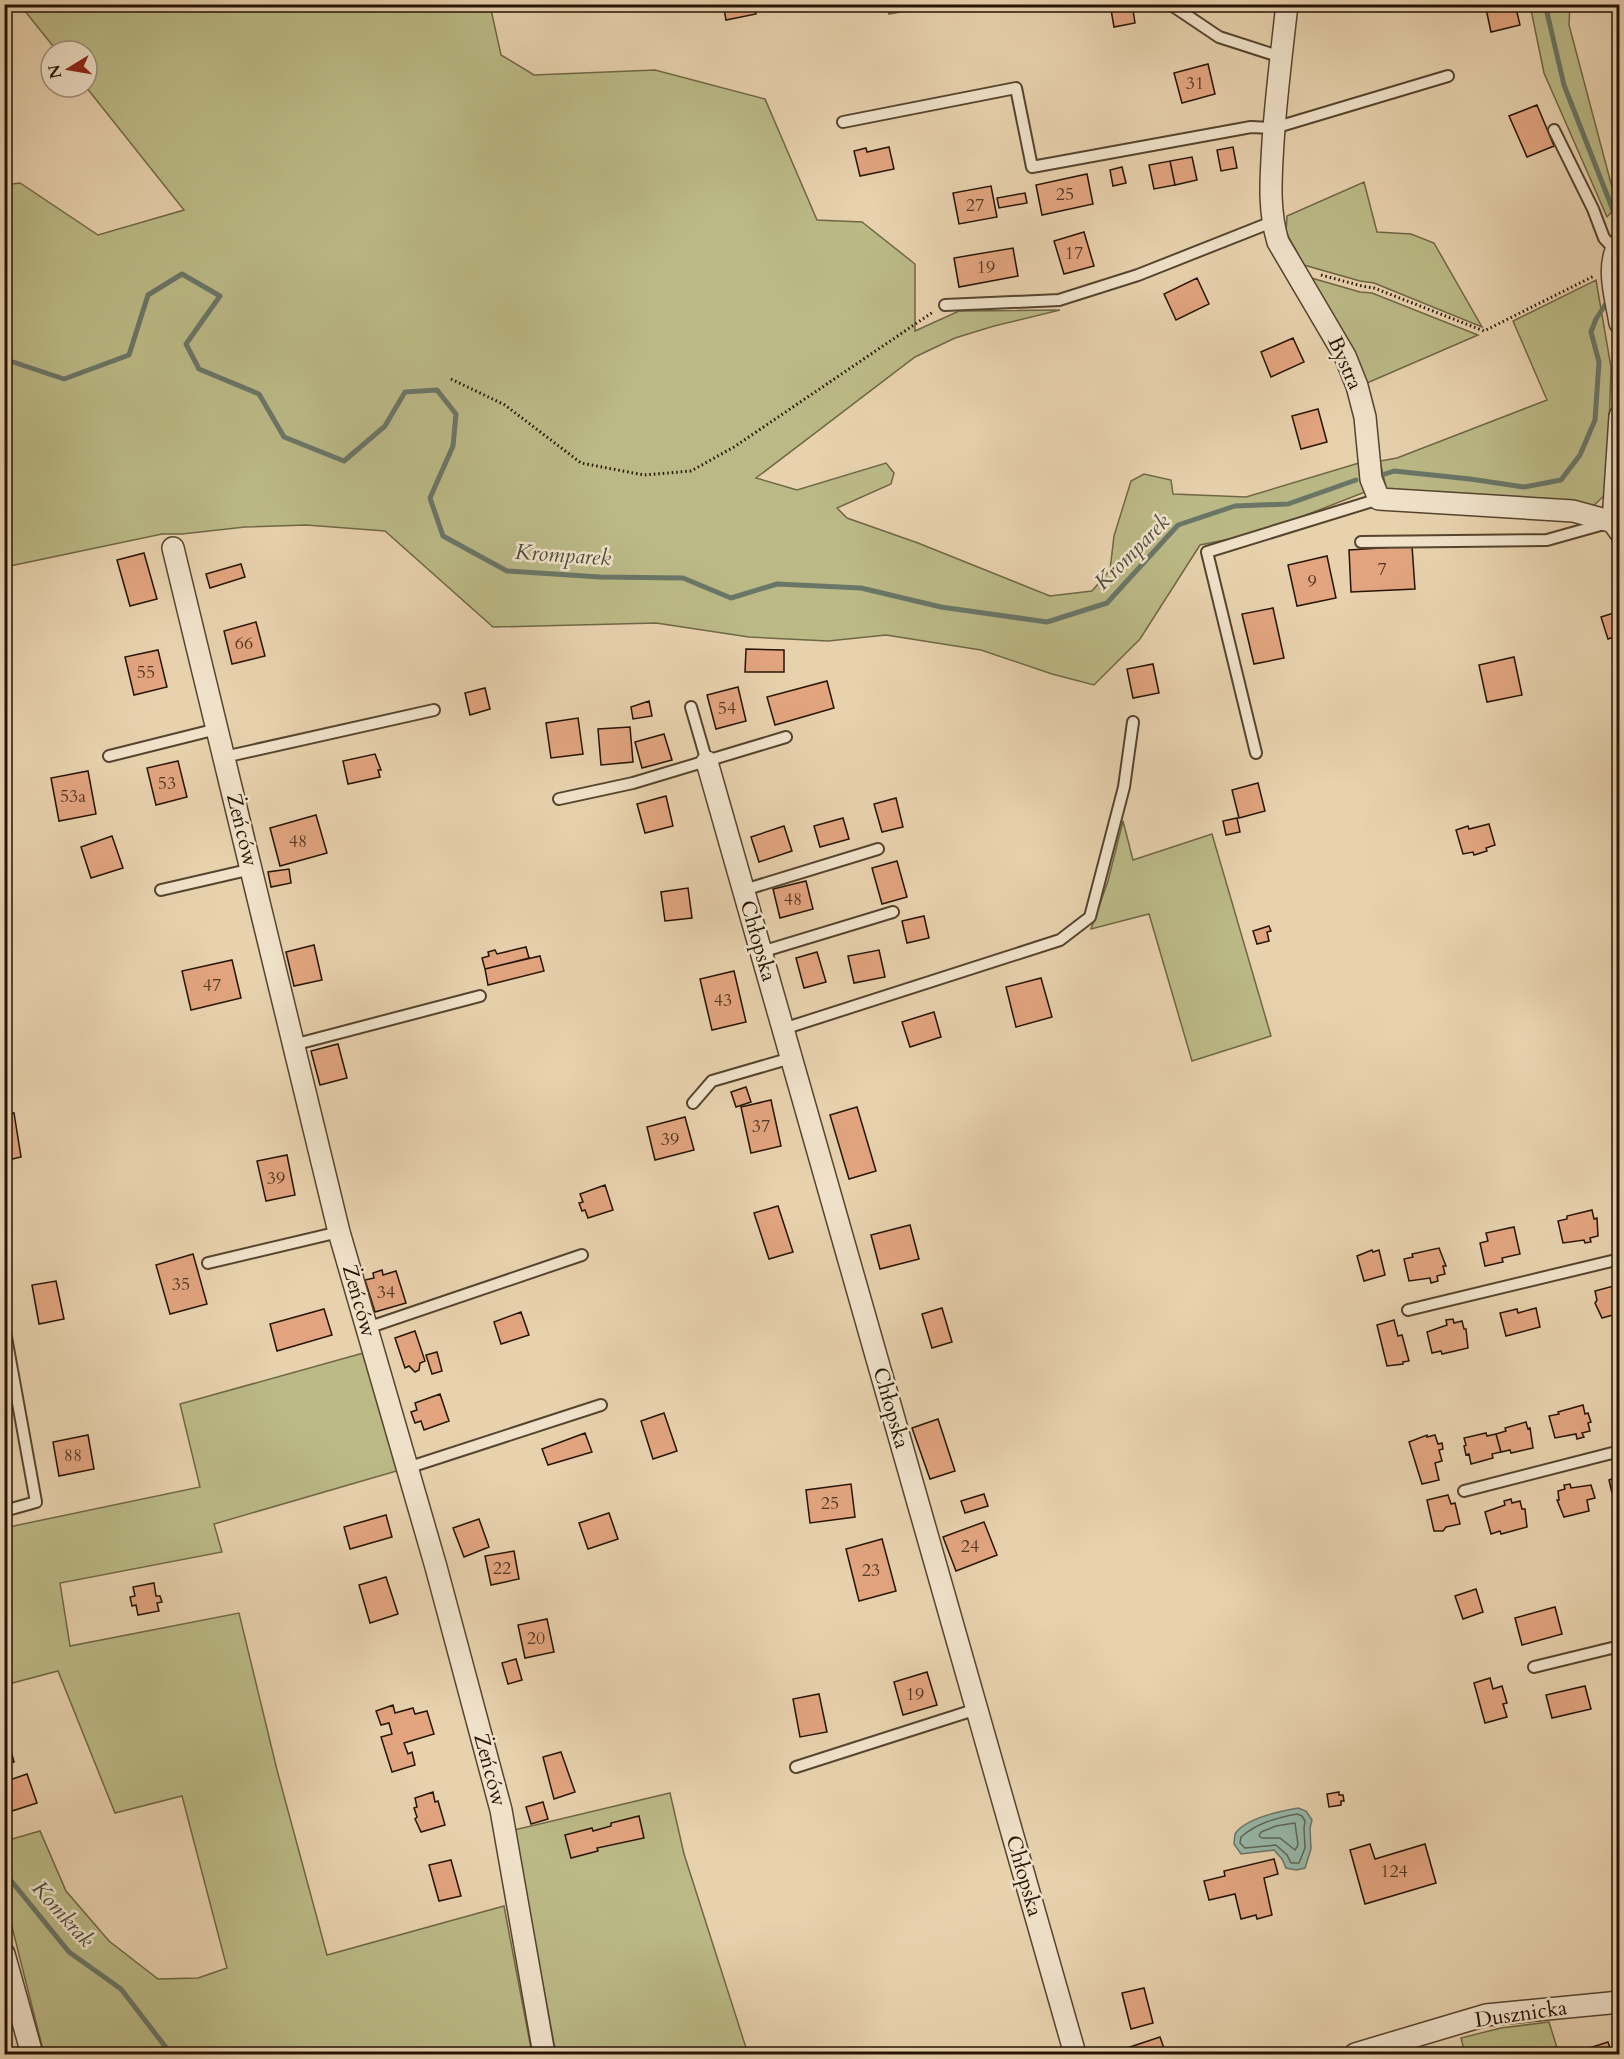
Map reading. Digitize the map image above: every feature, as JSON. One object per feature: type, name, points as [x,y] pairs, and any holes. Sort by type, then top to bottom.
[{"type":"street","name":"Bystra","points":[[1287,4],[1269,199],[1272,222],[1278,242],[1345,356],[1357,386],[1365,417],[1371,479],[1379,499]]},
{"type":"street","points":[[1616,251],[1620,323]]},
{"type":"street","points":[[1379,499],[1573,511],[1616,527],[1620,416]]},
{"type":"street","name":"Żeńców","points":[[173,548],[339,1232],[501,1810],[544,2055]]},
{"type":"street","name":"Chłopska","points":[[708,762],[1075,2055]]},
{"type":"street","points":[[4,1954],[32,2055]]},
{"type":"street","name":"Dusznicka","points":[[1355,2055],[1486,2015],[1620,2002]]},
{"type":"lane","points":[[1170,4],[1219,38],[1281,57]]},
{"type":"lane","points":[[843,122],[1016,88],[1032,167],[1251,127],[1274,128],[1448,76]]},
{"type":"lane","points":[[1554,130],[1593,209],[1604,238],[1616,251]]},
{"type":"lane","points":[[945,305],[1059,300],[1138,276],[1272,222]]},
{"type":"lane","points":[[1256,753],[1207,552],[1379,499]]},
{"type":"lane","points":[[1361,542],[1547,540],[1616,527]]},
{"type":"lane","points":[[691,707],[708,762]]},
{"type":"lane","points":[[224,757],[434,710]]},
{"type":"lane","points":[[783,1029],[1060,940],[1090,917],[1124,787],[1133,722]]},
{"type":"lane","points":[[109,756],[217,729]]},
{"type":"lane","points":[[558,799],[633,783],[786,737]]},
{"type":"lane","points":[[744,890],[878,849]]},
{"type":"lane","points":[[161,890],[252,869]]},
{"type":"lane","points":[[761,952],[893,912]]},
{"type":"lane","points":[[293,1045],[480,996]]},
{"type":"lane","points":[[693,1103],[712,1081],[791,1058]]},
{"type":"lane","points":[[208,1263],[339,1232]]},
{"type":"lane","points":[[367,1328],[582,1255]]},
{"type":"lane","points":[[1408,1310],[1620,1259]]},
{"type":"lane","points":[[4,1326],[36,1502],[4,1511]]},
{"type":"lane","points":[[407,1468],[601,1405]]},
{"type":"lane","points":[[1464,1491],[1620,1450]]},
{"type":"lane","points":[[1534,1667],[1620,1646]]},
{"type":"lane","points":[[796,1767],[976,1709]]},
{"type":"path","points":[[1297,274],[1313,273],[1374,288],[1484,331],[1616,251]]},
{"type":"path","points":[[451,379],[505,405],[581,464],[644,475],[691,471],[734,447],[945,305]]},
{"type":"shaded area","points":[[887,4],[935,5],[889,14]]},
{"type":"shaded area","points":[[20,5],[490,5],[501,55],[534,75],[655,70],[765,99],[817,220],[862,222],[915,264],[915,331],[959,311],[1060,310],[955,338],[915,357],[756,478],[797,490],[886,463],[894,473],[891,484],[837,508],[847,518],[918,543],[1050,596],[1092,591],[1110,570],[1114,536],[1131,481],[1144,474],[1171,480],[1173,494],[1246,497],[1359,463],[1365,492],[1260,533],[1200,545],[1140,639],[1094,685],[1052,674],[981,650],[886,635],[828,641],[749,637],[656,623],[493,627],[385,531],[306,525],[245,527],[162,534],[5,567],[4,185],[20,183],[98,235],[184,210],[96,99],[99,99],[99,39],[47,39]]},
{"type":"shaded area","points":[[1530,5],[1570,5],[1569,25],[1617,206],[1607,217],[1544,73]]},
{"type":"shaded area","points":[[1364,182],[1377,232],[1411,234],[1434,243],[1482,327],[1374,283],[1304,265],[1286,232],[1287,216]]},
{"type":"shaded area","points":[[1308,277],[1360,292],[1372,293],[1478,335],[1367,383]]},
{"type":"shaded area","points":[[1596,280],[1611,367],[1607,493],[1590,509],[1387,492],[1380,461],[1397,458],[1547,400],[1513,321]]},
{"type":"shaded area","points":[[1123,821],[1133,860],[1212,834],[1271,1036],[1192,1061],[1149,914],[1091,929],[1108,881]]},
{"type":"shaded area","points":[[367,1352],[400,1470],[214,1524],[222,1552],[60,1583],[70,1646],[239,1613],[277,1770],[327,1955],[504,1906],[532,2054],[44,2054],[5,1899],[5,1841],[40,1831],[66,1891],[109,1941],[158,1979],[198,1978],[227,1968],[182,1796],[115,1813],[58,1671],[5,1685],[4,1528],[200,1487],[180,1404]]},
{"type":"shaded area","points":[[670,1793],[684,1854],[748,2054],[556,2054],[514,1830]]},
{"type":"shaded area","points":[[1549,2022],[1559,2054],[1465,2054],[1461,2038],[1501,2028]]},
{"type":"water","points":[[1298,1808],[1306,1811],[1312,1820],[1311,1849],[1305,1868],[1296,1870],[1286,1868],[1274,1850],[1241,1854],[1234,1844],[1235,1834],[1247,1824],[1264,1816]]},
{"type":"building","points":[[723,4],[754,4],[756,14],[726,20]]},
{"type":"building","points":[[1110,4],[1132,4],[1135,23],[1114,27]]},
{"type":"building","points":[[1485,4],[1515,4],[1520,25],[1491,32]]},
{"type":"building","points":[[1208,64],[1215,94],[1182,103],[1174,73]]},
{"type":"building","points":[[1537,105],[1554,146],[1527,157],[1509,116]]},
{"type":"building","points":[[889,147],[894,169],[860,176],[854,151],[866,148],[867,152]]},
{"type":"building","points":[[1233,147],[1237,168],[1221,171],[1217,150]]},
{"type":"building","points":[[1192,157],[1197,180],[1175,185],[1170,161]]},
{"type":"building","points":[[1170,161],[1175,185],[1154,189],[1149,165]]},
{"type":"building","points":[[1122,167],[1126,183],[1113,186],[1110,170]]},
{"type":"building","points":[[1087,174],[1093,204],[1042,215],[1036,185]]},
{"type":"building","points":[[991,186],[997,217],[959,224],[953,193]]},
{"type":"building","points":[[1025,193],[1027,203],[999,208],[997,198]]},
{"type":"building","points":[[1084,232],[1094,266],[1064,274],[1054,241]]},
{"type":"building","points":[[1013,248],[1018,276],[959,287],[954,258]]},
{"type":"building","points":[[1197,278],[1209,304],[1176,320],[1164,294]]},
{"type":"building","points":[[1293,338],[1304,362],[1271,377],[1261,352]]},
{"type":"building","points":[[1318,409],[1327,442],[1301,449],[1292,416]]},
{"type":"building","points":[[1412,546],[1415,589],[1351,592],[1349,550]]},
{"type":"building","points":[[144,553],[157,599],[130,606],[117,560]]},
{"type":"building","points":[[1327,556],[1336,598],[1297,606],[1288,565]]},
{"type":"building","points":[[241,564],[245,577],[210,588],[206,574]]},
{"type":"building","points":[[1273,608],[1284,658],[1254,664],[1242,614]]},
{"type":"building","points":[[1620,611],[1620,635],[1608,639],[1601,617]]},
{"type":"building","points":[[256,622],[265,656],[232,664],[224,631]]},
{"type":"building","points":[[746,649],[784,650],[784,672],[745,672]]},
{"type":"building","points":[[158,650],[167,687],[134,695],[125,657]]},
{"type":"building","points":[[1514,657],[1522,695],[1487,702],[1479,665]]},
{"type":"building","points":[[1153,664],[1159,693],[1133,698],[1127,669]]},
{"type":"building","points":[[1620,667],[1620,684],[1615,668]]},
{"type":"building","points":[[827,681],[834,708],[775,725],[767,697]]},
{"type":"building","points":[[738,687],[746,721],[716,729],[707,695]]},
{"type":"building","points":[[485,688],[490,709],[470,715],[465,693]]},
{"type":"building","points":[[649,701],[652,716],[633,719],[631,707]]},
{"type":"building","points":[[578,718],[583,754],[551,758],[546,723]]},
{"type":"building","points":[[630,727],[633,762],[601,765],[598,729]]},
{"type":"building","points":[[664,734],[672,760],[642,768],[635,742]]},
{"type":"building","points":[[375,754],[381,770],[378,770],[380,777],[348,784],[343,761]]},
{"type":"building","points":[[178,761],[187,797],[156,805],[147,768]]},
{"type":"building","points":[[88,771],[96,814],[59,821],[51,778]]},
{"type":"building","points":[[1258,783],[1265,811],[1239,818],[1232,790]]},
{"type":"building","points":[[666,796],[673,826],[645,833],[637,804]]},
{"type":"building","points":[[896,798],[903,827],[882,832],[874,804]]},
{"type":"building","points":[[316,815],[327,853],[280,866],[270,828]]},
{"type":"building","points":[[843,818],[849,839],[820,847],[814,826]]},
{"type":"building","points":[[1237,818],[1240,832],[1226,835],[1223,821]]},
{"type":"building","points":[[1489,824],[1495,845],[1486,848],[1487,851],[1474,855],[1473,852],[1463,854],[1456,830]]},
{"type":"building","points":[[784,826],[792,851],[759,862],[751,837]]},
{"type":"building","points":[[112,836],[123,868],[91,878],[81,847]]},
{"type":"building","points":[[897,861],[907,897],[882,904],[872,868]]},
{"type":"building","points":[[289,869],[291,883],[271,887],[268,872]]},
{"type":"building","points":[[806,881],[813,909],[780,918],[773,889]]},
{"type":"building","points":[[688,888],[692,918],[665,921],[661,892]]},
{"type":"building","points":[[924,916],[929,938],[907,943],[902,921]]},
{"type":"building","points":[[1269,926],[1271,931],[1267,932],[1269,941],[1257,944],[1253,931]]},
{"type":"building","points":[[314,945],[322,980],[294,986],[286,952]]},
{"type":"building","points":[[526,947],[529,958],[485,969],[482,958],[489,956],[488,952],[495,950],[497,954]]},
{"type":"building","points":[[879,950],[885,977],[854,983],[848,956]]},
{"type":"building","points":[[817,952],[826,982],[804,988],[796,958]]},
{"type":"building","points":[[540,956],[544,971],[488,985],[485,969]]},
{"type":"building","points":[[232,960],[241,998],[191,1010],[182,971]]},
{"type":"building","points":[[734,971],[746,1022],[712,1030],[700,979]]},
{"type":"building","points":[[1041,978],[1052,1017],[1016,1027],[1006,987]]},
{"type":"building","points":[[934,1012],[941,1037],[910,1047],[902,1022]]},
{"type":"building","points":[[338,1044],[347,1078],[320,1085],[311,1051]]},
{"type":"building","points":[[746,1087],[751,1102],[736,1107],[731,1092]]},
{"type":"building","points":[[771,1100],[781,1146],[751,1153],[741,1107]]},
{"type":"building","points":[[857,1107],[876,1171],[849,1179],[830,1115]]},
{"type":"building","points":[[14,1113],[21,1157],[4,1161],[4,1115]]},
{"type":"building","points":[[685,1117],[694,1150],[655,1160],[647,1127]]},
{"type":"building","points":[[287,1155],[295,1195],[266,1201],[257,1161]]},
{"type":"building","points":[[605,1185],[613,1210],[588,1218],[579,1203],[583,1202],[580,1194]]},
{"type":"building","points":[[778,1206],[793,1252],[769,1259],[754,1213]]},
{"type":"building","points":[[1592,1210],[1594,1219],[1597,1218],[1598,1236],[1590,1238],[1591,1242],[1585,1243],[1584,1240],[1563,1243],[1558,1221],[1567,1219],[1567,1216]]},
{"type":"building","points":[[910,1225],[919,1259],[880,1269],[871,1235]]},
{"type":"building","points":[[1514,1227],[1520,1254],[1502,1258],[1503,1262],[1485,1266],[1480,1243],[1488,1241],[1486,1233]]},
{"type":"building","points":[[1439,1248],[1446,1266],[1443,1266],[1445,1274],[1437,1276],[1438,1281],[1431,1283],[1430,1278],[1409,1281],[1404,1259],[1413,1257],[1412,1254]]},
{"type":"building","points":[[1372,1250],[1373,1252],[1379,1250],[1385,1275],[1364,1281],[1357,1256]]},
{"type":"building","points":[[193,1254],[207,1304],[170,1314],[156,1265]]},
{"type":"building","points":[[382,1270],[383,1275],[396,1271],[406,1303],[375,1312],[365,1280],[374,1278],[373,1273]]},
{"type":"building","points":[[56,1281],[64,1319],[39,1324],[32,1285]]},
{"type":"building","points":[[1617,1285],[1620,1290],[1620,1313],[1602,1318],[1595,1303],[1597,1300],[1595,1291]]},
{"type":"building","points":[[942,1308],[952,1342],[932,1348],[922,1314]]},
{"type":"building","points":[[1536,1308],[1540,1327],[1506,1336],[1500,1313],[1517,1309],[1518,1313]]},
{"type":"building","points":[[324,1309],[332,1335],[277,1351],[270,1324]]},
{"type":"building","points":[[521,1312],[529,1335],[501,1344],[494,1322]]},
{"type":"building","points":[[1453,1319],[1454,1323],[1462,1321],[1466,1329],[1468,1348],[1442,1354],[1441,1351],[1432,1353],[1427,1332],[1447,1325],[1446,1320]]},
{"type":"building","points":[[1394,1320],[1398,1336],[1402,1335],[1409,1361],[1387,1366],[1377,1325]]},
{"type":"building","points":[[415,1331],[425,1361],[420,1363],[419,1370],[415,1372],[409,1366],[405,1368],[395,1338]]},
{"type":"building","points":[[437,1352],[442,1371],[432,1374],[426,1355]]},
{"type":"building","points":[[440,1394],[449,1421],[424,1430],[421,1421],[415,1423],[411,1412],[417,1410],[415,1403]]},
{"type":"building","points":[[1620,1398],[1620,1421],[1618,1421],[1613,1400]]},
{"type":"building","points":[[1583,1405],[1585,1414],[1588,1413],[1591,1422],[1588,1423],[1590,1431],[1582,1433],[1584,1437],[1577,1439],[1576,1434],[1555,1438],[1549,1416]]},
{"type":"building","points":[[664,1413],[677,1451],[653,1459],[641,1421]]},
{"type":"building","points":[[938,1419],[955,1471],[930,1479],[912,1428]]},
{"type":"building","points":[[1526,1422],[1528,1429],[1530,1428],[1533,1448],[1511,1453],[1510,1450],[1501,1452],[1496,1434],[1506,1431],[1505,1428]]},
{"type":"building","points":[[585,1433],[592,1452],[548,1465],[542,1449]]},
{"type":"building","points":[[1486,1433],[1487,1436],[1496,1434],[1501,1452],[1492,1454],[1493,1458],[1471,1464],[1469,1454],[1466,1455],[1464,1438]]},
{"type":"building","points":[[88,1435],[94,1469],[59,1476],[53,1442]]},
{"type":"building","points":[[1427,1435],[1427,1437],[1435,1435],[1438,1444],[1442,1443],[1443,1449],[1439,1450],[1442,1461],[1435,1463],[1439,1480],[1422,1484],[1409,1442]]},
{"type":"building","points":[[1620,1476],[1620,1491],[1612,1493],[1609,1480]]},
{"type":"building","points":[[851,1484],[855,1517],[810,1523],[806,1490]]},
{"type":"building","points":[[1570,1484],[1571,1488],[1591,1485],[1595,1498],[1587,1500],[1589,1511],[1564,1517],[1557,1500],[1559,1500],[1558,1491],[1565,1489],[1564,1485]]},
{"type":"building","points":[[984,1494],[988,1506],[965,1513],[961,1501]]},
{"type":"building","points":[[1448,1495],[1451,1504],[1455,1503],[1460,1524],[1446,1527],[1443,1531],[1434,1531],[1427,1500]]},
{"type":"building","points":[[1511,1499],[1512,1503],[1520,1501],[1522,1509],[1525,1509],[1527,1527],[1501,1534],[1500,1531],[1491,1534],[1485,1512],[1505,1505],[1504,1501]]},
{"type":"building","points":[[609,1513],[618,1539],[588,1549],[579,1523]]},
{"type":"building","points":[[386,1515],[392,1537],[350,1549],[344,1527]]},
{"type":"building","points":[[479,1519],[489,1547],[464,1557],[453,1528]]},
{"type":"building","points":[[984,1522],[997,1555],[956,1571],[943,1537]]},
{"type":"building","points":[[882,1539],[896,1591],[859,1601],[846,1549]]},
{"type":"building","points":[[514,1551],[519,1579],[491,1585],[485,1556]]},
{"type":"building","points":[[386,1577],[398,1614],[370,1623],[359,1585]]},
{"type":"building","points":[[154,1583],[156,1596],[160,1596],[162,1602],[157,1603],[159,1611],[138,1615],[136,1605],[132,1606],[130,1597],[135,1596],[133,1587]]},
{"type":"building","points":[[1476,1589],[1483,1612],[1463,1619],[1455,1596]]},
{"type":"building","points":[[1555,1607],[1562,1634],[1522,1645],[1515,1618]]},
{"type":"building","points":[[547,1619],[554,1652],[525,1658],[518,1625]]},
{"type":"building","points":[[516,1659],[522,1680],[508,1684],[502,1663]]},
{"type":"building","points":[[927,1672],[937,1705],[903,1715],[894,1682]]},
{"type":"building","points":[[1490,1678],[1493,1689],[1502,1686],[1507,1703],[1503,1704],[1507,1717],[1485,1723],[1474,1683]]},
{"type":"building","points":[[1585,1686],[1591,1709],[1552,1718],[1546,1695]]},
{"type":"building","points":[[819,1694],[827,1732],[800,1737],[793,1699]]},
{"type":"building","points":[[393,1705],[395,1713],[413,1708],[415,1714],[427,1711],[434,1734],[404,1743],[408,1754],[412,1752],[415,1765],[392,1772],[381,1737],[392,1734],[389,1723],[381,1725],[376,1711]]},
{"type":"building","points":[[4,1726],[14,1762],[4,1764]]},
{"type":"building","points":[[561,1752],[575,1792],[554,1799],[543,1757]]},
{"type":"building","points":[[27,1774],[37,1803],[9,1812],[4,1800],[4,1782]]},
{"type":"building","points":[[433,1792],[445,1825],[421,1832],[415,1819],[417,1817],[414,1808],[417,1807],[415,1798]]},
{"type":"building","points":[[1339,1792],[1339,1795],[1343,1795],[1344,1801],[1341,1801],[1341,1805],[1329,1807],[1327,1794]]},
{"type":"building","points":[[543,1802],[548,1819],[531,1824],[526,1807]]},
{"type":"building","points":[[639,1816],[644,1838],[597,1848],[598,1851],[571,1858],[565,1835],[592,1828],[593,1831],[611,1826],[611,1823]]},
{"type":"building","points":[[1370,1844],[1375,1859],[1425,1844],[1436,1883],[1365,1904],[1350,1850]]},
{"type":"building","points":[[1274,1859],[1278,1874],[1264,1878],[1272,1915],[1257,1919],[1256,1915],[1241,1919],[1235,1894],[1209,1900],[1204,1881],[1225,1876],[1224,1871]]},
{"type":"building","points":[[451,1860],[461,1896],[439,1901],[429,1865]]},
{"type":"building","points":[[1144,1988],[1153,2023],[1131,2029],[1122,1993]]},
{"type":"building","points":[[1160,2037],[1166,2054],[1119,2054],[1118,2051]]},
{"type":"building","points":[[1608,2042],[1612,2054],[1584,2054],[1583,2050]]},
{"type":"waterway","points":[[1545,4],[1564,85],[1620,228]]},
{"type":"waterway","name":"Kromparek","points":[[4,359],[64,379],[129,355],[148,295],[182,274],[220,296],[186,344],[199,369],[259,394],[284,437],[344,461],[385,426],[405,392],[437,390],[456,414],[453,446],[430,498],[443,536],[507,571],[600,577],[683,578],[731,598],[777,584],[861,588],[941,607],[1047,622],[1107,603],[1178,525],[1235,506],[1288,504],[1356,480]]},
{"type":"waterway","name":"Kromparek","points":[[1385,474],[1394,471],[1524,487],[1561,480],[1580,455],[1595,420],[1599,362],[1591,332],[1607,302]]},
{"type":"waterway","name":"Komkrak","points":[[4,1872],[69,1952],[121,1989],[171,2054]]}]
